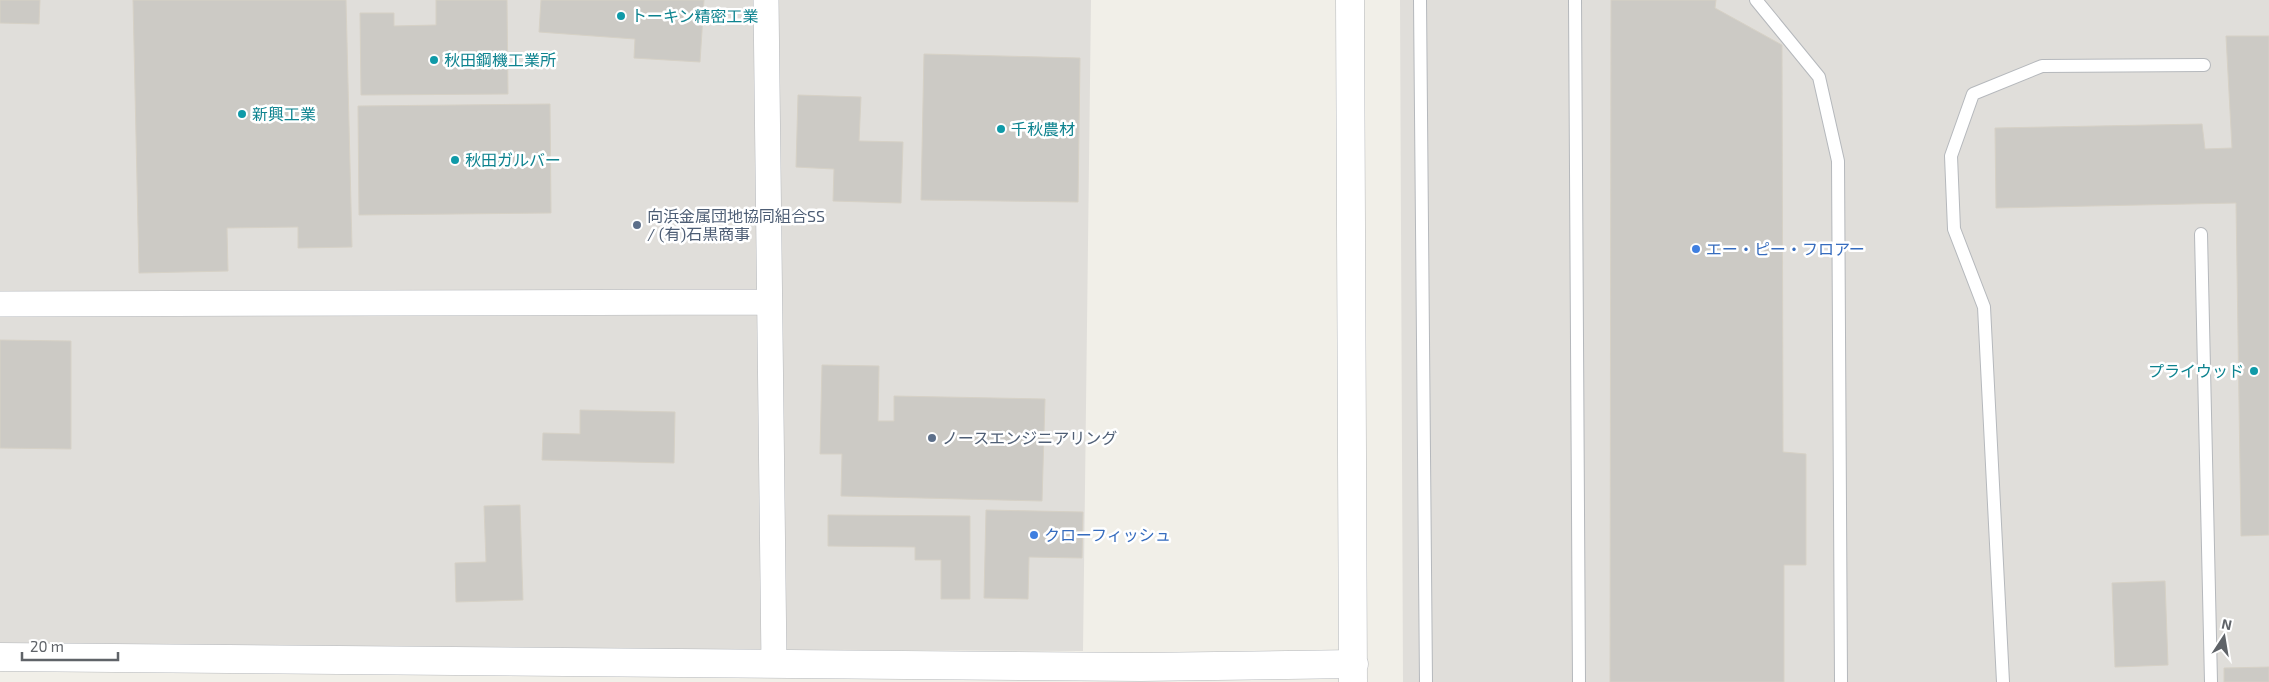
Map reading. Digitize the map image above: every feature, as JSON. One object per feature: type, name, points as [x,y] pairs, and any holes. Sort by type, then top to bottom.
[{"type":"street","points":[[766,0],[768,302],[774,664]]},
{"type":"street","points":[[0,657],[1141,667],[1354,673],[1350,0]]},
{"type":"street","points":[[0,304],[768,302]]},
{"type":"lane","points":[[1420,0],[1426,682]]},
{"type":"lane","points":[[1575,0],[1579,682]]},
{"type":"lane","points":[[1756,0],[1819,77],[1838,162],[1841,682]]},
{"type":"lane","points":[[2003,682],[1984,307],[1954,229],[1952,156],[1973,94],[2042,66],[2204,65]]},
{"type":"lane","points":[[2201,234],[2211,682]]},
{"type":"shaded area","points":[[0,0],[1091,0],[1083,651],[0,646]]},
{"type":"shaded area","points":[[1400,0],[2269,0],[2269,682],[1403,682]]},
{"type":"building","points":[[0,0],[40,0],[39,24],[0,23]]},
{"type":"building","name":"新興工業","points":[[133,0],[346,0],[352,247],[298,248],[298,227],[227,228],[228,271],[139,273]]},
{"type":"building","name":"秋田鋼機工業所","points":[[436,0],[507,0],[508,94],[361,95],[360,13],[394,13],[394,26],[436,25]]},
{"type":"building","name":"トーキン精密工業","points":[[541,0],[704,0],[700,62],[634,58],[635,39],[539,32]]},
{"type":"building","name":"エー・ピー・フロアー","points":[[1611,0],[1716,0],[1715,8],[1782,45],[1783,452],[1806,454],[1806,565],[1784,565],[1784,682],[1610,682]]},
{"type":"building","name":"プライウッド","points":[[2226,36],[2269,36],[2269,535],[2241,536],[2236,203],[1996,208],[1995,128],[2202,124],[2205,149],[2232,148]]},
{"type":"building","name":"千秋農材","points":[[924,54],[1080,58],[1078,202],[921,200]]},
{"type":"building","points":[[798,95],[861,97],[859,141],[903,142],[901,203],[833,201],[834,169],[796,167]]},
{"type":"building","name":"秋田ガルバー","points":[[550,104],[551,213],[359,215],[358,106]]},
{"type":"building","points":[[0,340],[71,341],[71,449],[0,448]]},
{"type":"building","name":"ノースエンジニアリング","points":[[822,365],[879,366],[878,421],[894,421],[894,396],[1045,399],[1042,501],[841,496],[842,454],[820,454]]},
{"type":"building","points":[[580,410],[675,412],[674,463],[542,460],[543,433],[580,434]]},
{"type":"building","points":[[520,505],[523,600],[456,602],[455,563],[486,562],[484,506]]},
{"type":"building","name":"クローフィッシュ","points":[[986,510],[1083,512],[1082,558],[1029,557],[1028,599],[984,598]]},
{"type":"building","points":[[828,515],[970,516],[970,599],[941,599],[941,560],[915,560],[915,547],[828,546]]},
{"type":"building","points":[[2165,581],[2168,665],[2115,667],[2112,583]]},
{"type":"building","points":[[2269,667],[2269,682],[2224,682],[2224,668]]},
{"type":"place","name":"トーキン精密工業","points":[[621,16]]},
{"type":"place","name":"秋田鋼機工業所","points":[[434,60]]},
{"type":"place","name":"新興工業","points":[[242,114]]},
{"type":"place","name":"千秋農材","points":[[1001,129]]},
{"type":"place","name":"秋田ガルバー","points":[[455,160]]},
{"type":"place","name":"向浜金属団地協同組合SS / (有)石黒商事","points":[[637,225]]},
{"type":"place","name":"エー・ピー・フロアー","points":[[1696,249]]},
{"type":"place","name":"プライウッド","points":[[2254,371]]},
{"type":"place","name":"ノースエンジニアリング","points":[[932,438]]},
{"type":"place","name":"クローフィッシュ","points":[[1034,535]]}]
